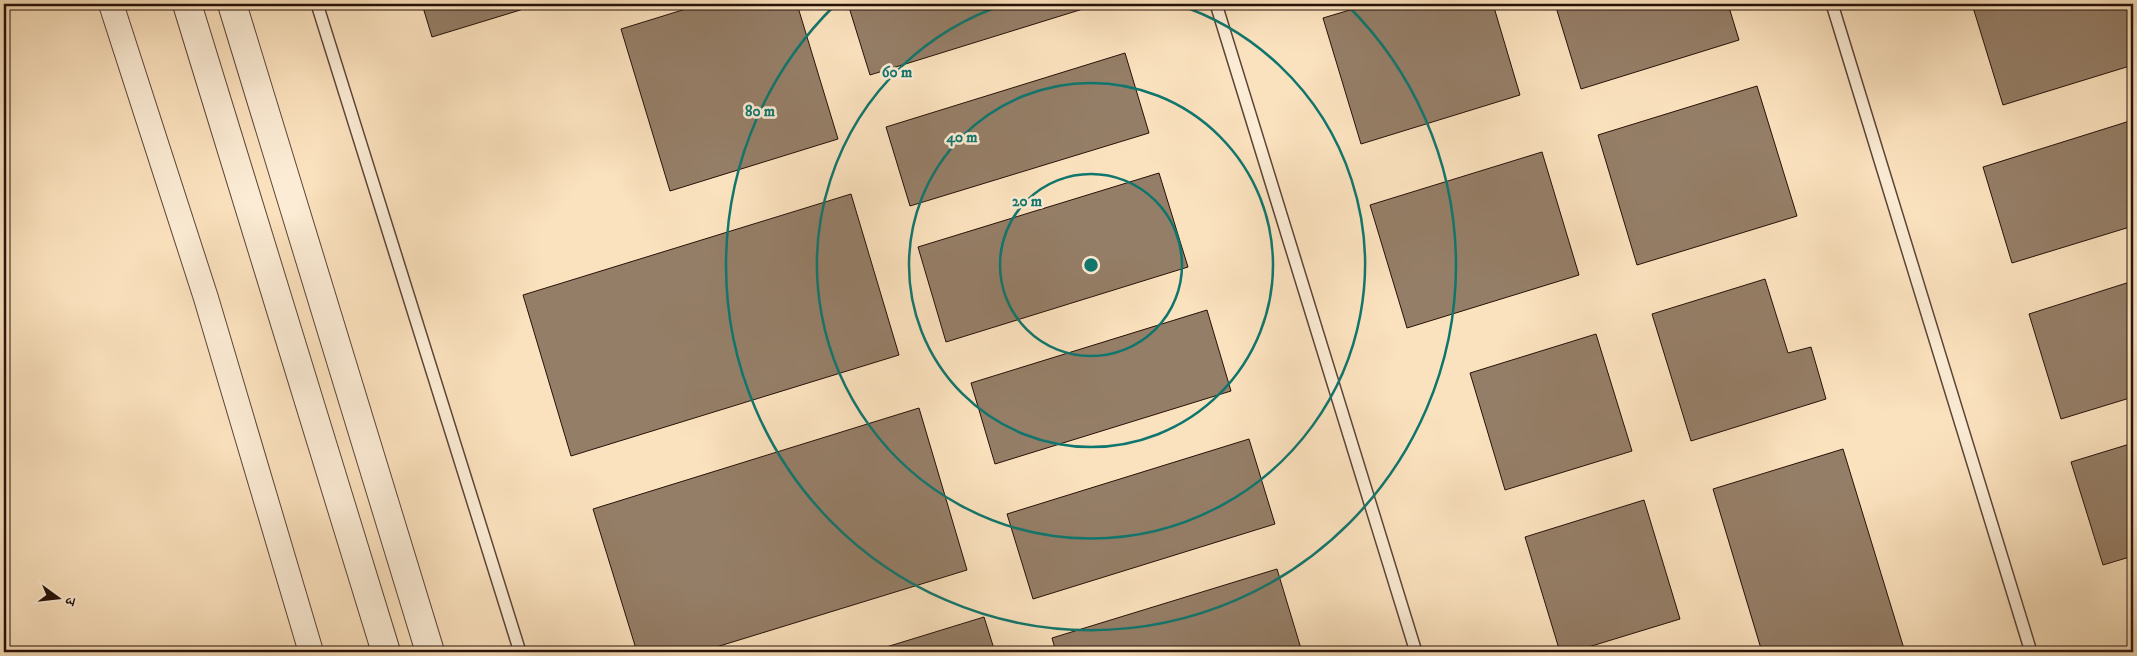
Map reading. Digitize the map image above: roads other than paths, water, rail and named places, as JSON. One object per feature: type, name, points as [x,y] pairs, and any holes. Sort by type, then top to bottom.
[{"type":"street","points":[[111,4],[206,298],[311,652]]},
{"type":"street","points":[[187,4],[386,652]]},
{"type":"street","points":[[232,4],[430,652]]},
{"type":"lane","points":[[317,4],[520,652]]},
{"type":"lane","points":[[1216,4],[1416,652]]},
{"type":"lane","points":[[1832,4],[2031,652]]}]
